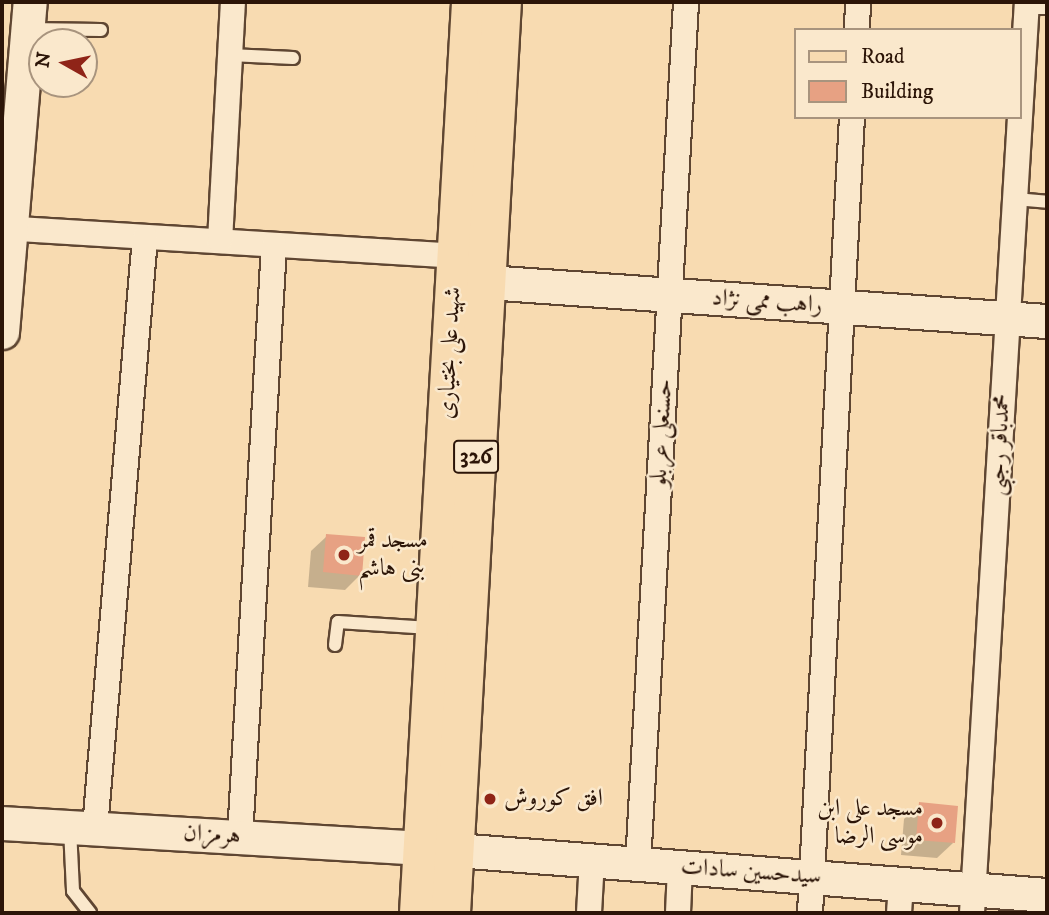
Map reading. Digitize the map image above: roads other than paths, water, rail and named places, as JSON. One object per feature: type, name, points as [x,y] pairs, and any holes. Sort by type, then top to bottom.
[{"type":"main road","name":"شهید علی بختیاری","points":[[419,913],[439,849],[465,272],[471,2]]},
{"type":"main road","name":"شهید علی بختیاری","points":[[451,913],[439,849],[434,628],[465,272],[502,2]]},
{"type":"main road","points":[[2,332],[6,228],[29,15]]},
{"type":"main road","name":"راهب ممی نژاد","points":[[465,272],[669,295],[1047,321]]},
{"type":"main road","name":"هرمزان","points":[[2,823],[439,849]]},
{"type":"main road","name":"سیدحسین سادات","points":[[439,849],[812,877],[900,898],[972,901],[1047,895]]},
{"type":"street","points":[[220,241],[233,2]]},
{"type":"street","name":"حسنعلی عربلو","points":[[638,864],[685,2]]},
{"type":"street","points":[[857,28],[858,2]]},
{"type":"street","name":"محمدباقر رجبی","points":[[972,901],[1015,199],[1034,6]]},
{"type":"street","points":[[810,913],[852,119]]},
{"type":"street","points":[[6,228],[274,244],[465,272]]},
{"type":"street","points":[[83,828],[145,237]]},
{"type":"street","points":[[240,837],[274,244]]},
{"type":"street","points":[[589,913],[592,860]]},
{"type":"street","points":[[678,913],[680,867]]},
{"type":"lane","points":[[29,15],[101,30]]},
{"type":"lane","points":[[230,55],[293,58]]},
{"type":"lane","points":[[1015,199],[1047,202]]},
{"type":"lane","points":[[335,645],[338,622],[434,628]]},
{"type":"lane","points":[[83,828],[73,891],[90,913]]},
{"type":"place","name":"مسجد قمر بنی هاشم","points":[[344,555]]},
{"type":"place","name":"افق کوروش","points":[[490,799]]},
{"type":"place","name":"مسجد علی ابن موسی الرضا","points":[[937,823]]}]
